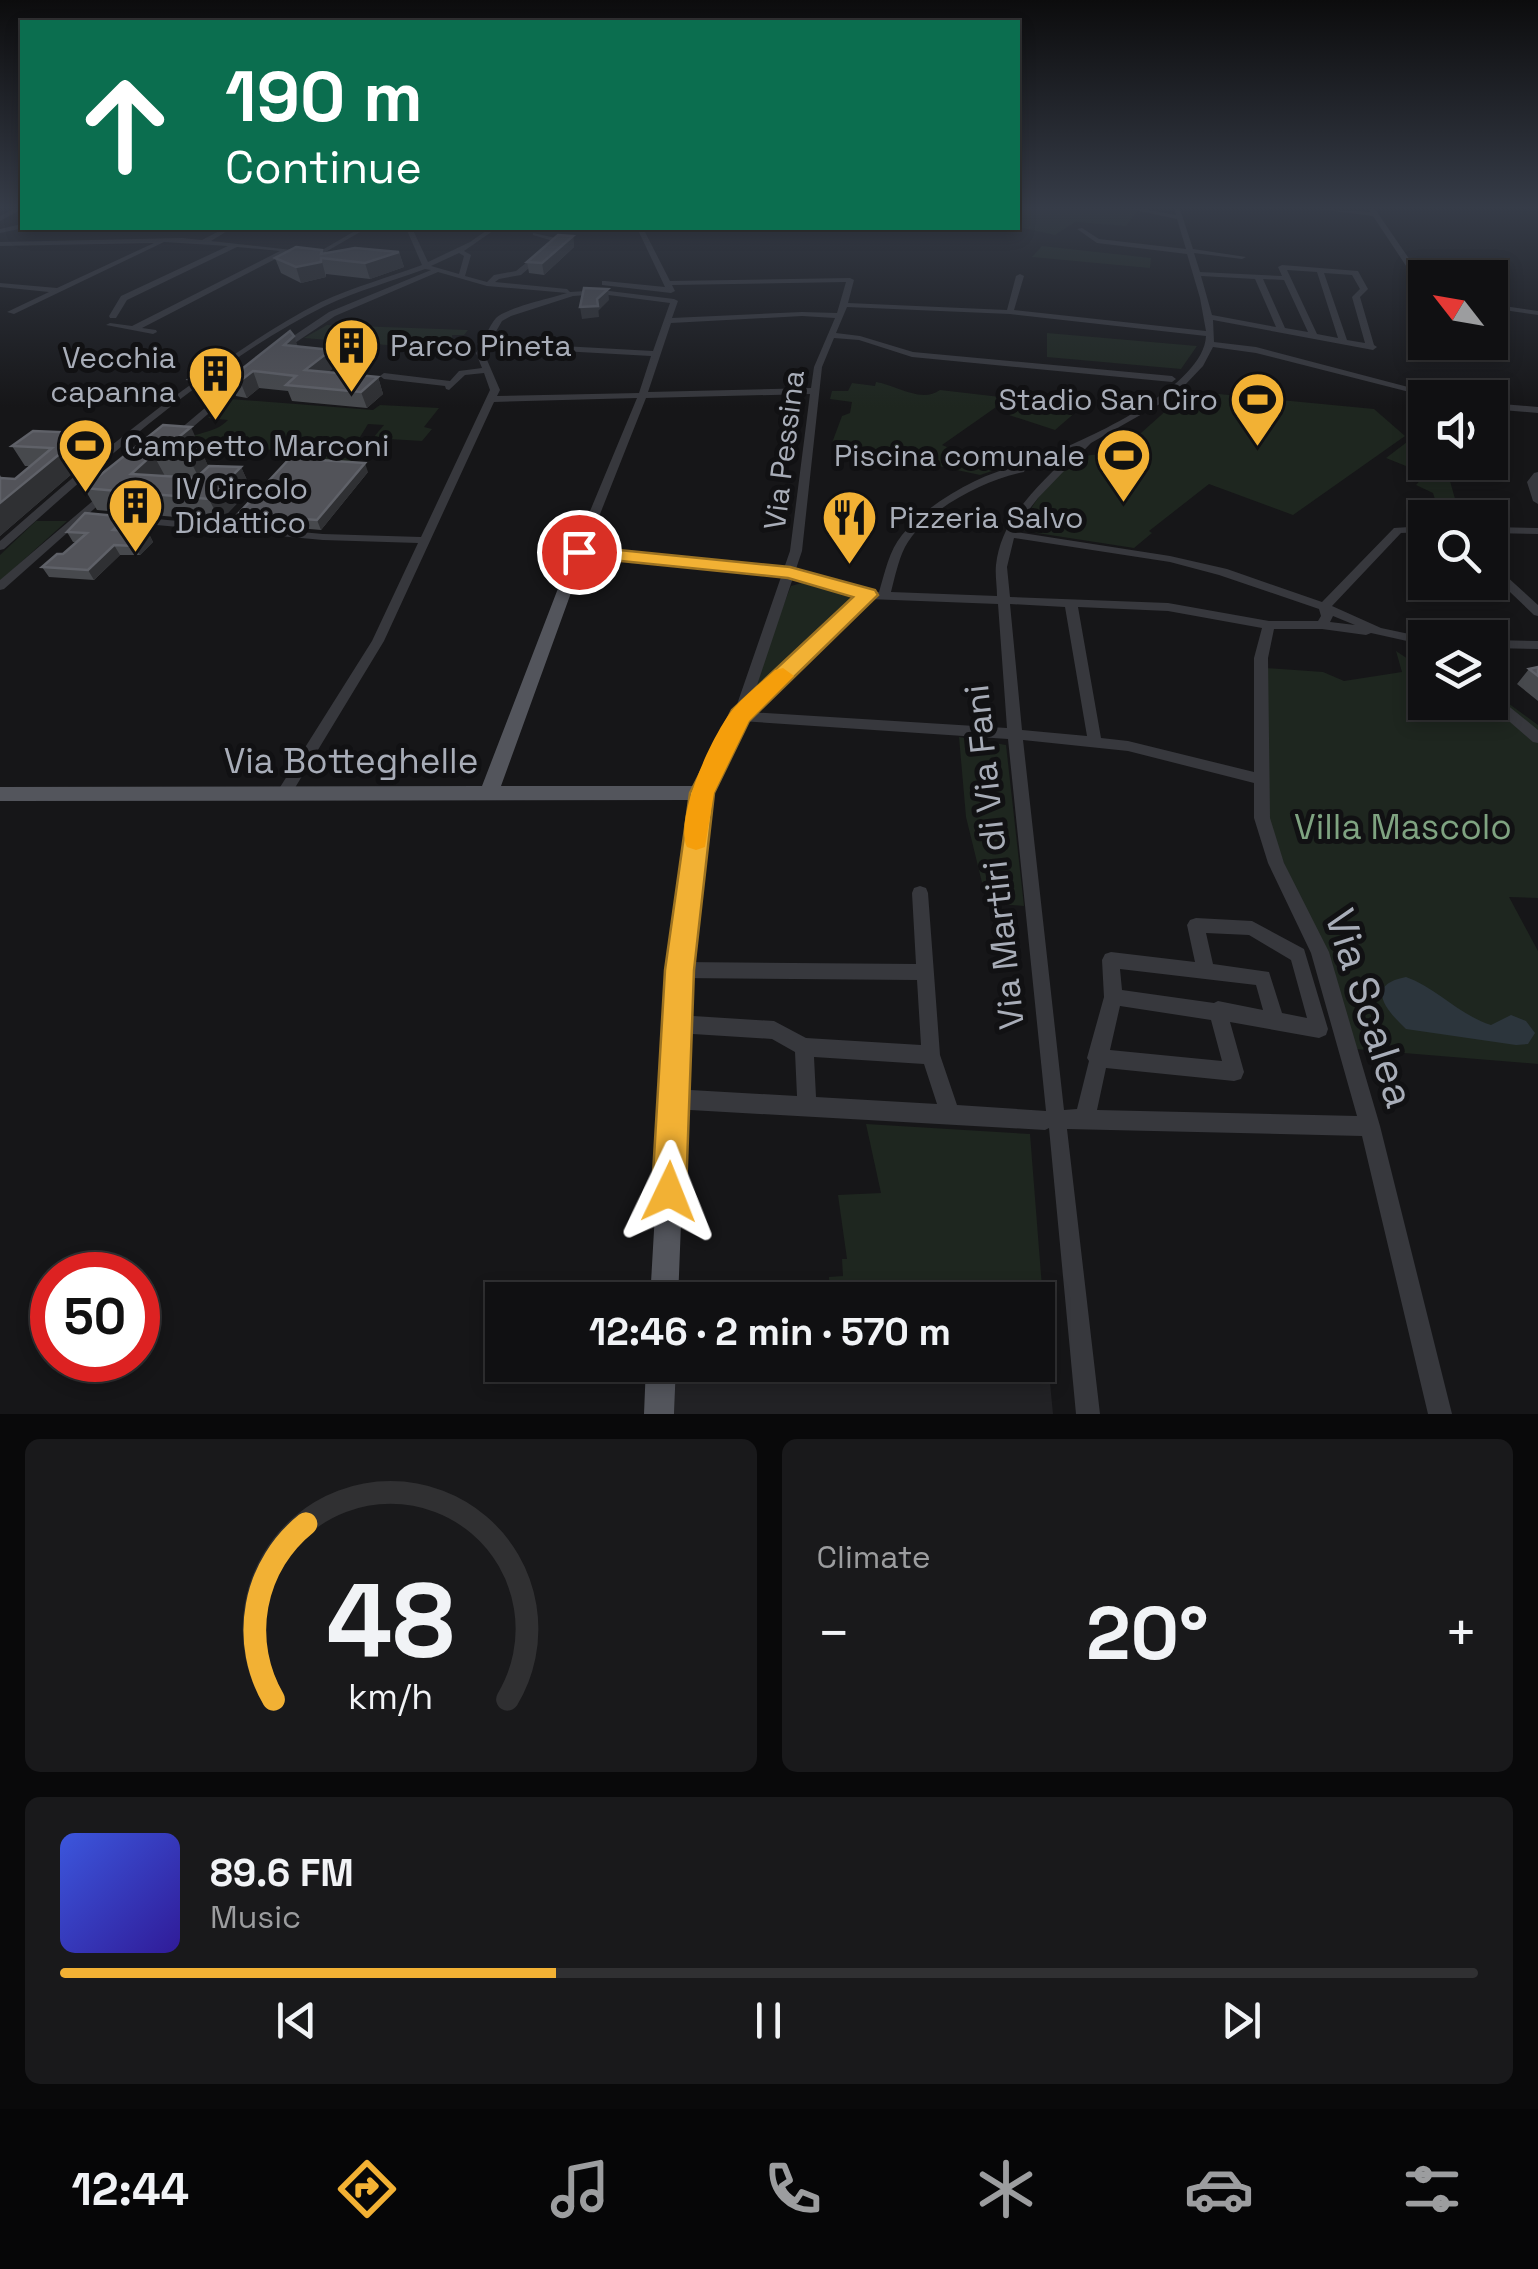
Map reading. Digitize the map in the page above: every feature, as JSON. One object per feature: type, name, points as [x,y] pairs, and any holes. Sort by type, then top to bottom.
[{"type":"main road","points":[[490,793],[579,552],[790,572],[876,594]]},
{"type":"main road","points":[[665,1282],[680,970],[702,793],[740,716],[876,594]]},
{"type":"main road","name":"Via Botteghelle","points":[[0,794],[702,793]]},
{"type":"main road","points":[[658,1414],[660,1382]]},
{"type":"street","points":[[11,312],[90,275]]},
{"type":"street","points":[[153,332],[112,321],[124,298],[172,275]]},
{"type":"street","points":[[132,329],[239,275]]},
{"type":"street","points":[[0,547],[174,399],[216,370],[322,305],[397,275]]},
{"type":"street","points":[[274,354],[332,314],[426,275]]},
{"type":"street","points":[[452,275],[554,296]]},
{"type":"street","points":[[487,284],[508,275]]},
{"type":"street","points":[[579,552],[642,396],[674,301],[664,275]]},
{"type":"street","points":[[1196,275],[1210,339],[1194,372],[1119,426],[1045,462],[972,486],[915,528],[902,543],[876,594],[1168,608],[1269,625],[1378,631]]},
{"type":"street","points":[[1216,275],[1288,278]]},
{"type":"street","points":[[1286,275],[1313,335]]},
{"type":"street","points":[[1322,275],[1344,342]]},
{"type":"street","points":[[1206,316],[1372,346],[1356,296],[1364,289],[1356,275]]},
{"type":"street","points":[[1010,312],[1020,276]]},
{"type":"street","points":[[1258,277],[1282,329]]},
{"type":"street","points":[[594,292],[601,279],[670,286]]},
{"type":"street","name":"Via Pessina","points":[[670,286],[850,280],[814,391],[796,550],[740,716]]},
{"type":"street","points":[[0,285],[58,290]]},
{"type":"street","points":[[284,792],[378,641],[492,399],[495,390],[480,353],[498,320],[554,296],[572,294],[594,292],[674,301]]},
{"type":"street","points":[[844,306],[1010,312],[1210,339],[1408,388]]},
{"type":"street","points":[[1508,309],[1538,313]]},
{"type":"street","points":[[667,321],[802,314],[839,316]]},
{"type":"street","points":[[830,337],[912,354],[1172,379]]},
{"type":"street","points":[[482,344],[656,354]]},
{"type":"street","points":[[245,352],[259,353]]},
{"type":"street","points":[[170,442],[251,374],[216,370]]},
{"type":"street","points":[[384,376],[450,386],[462,372],[486,370]]},
{"type":"street","points":[[492,399],[814,391]]},
{"type":"street","points":[[1508,408],[1538,410]]},
{"type":"street","points":[[1090,438],[1041,486],[1018,514],[1008,534],[1170,559],[1324,607],[1378,631],[1408,639]]},
{"type":"street","points":[[1012,470],[1036,474],[1041,486]]},
{"type":"street","points":[[1538,475],[1532,482],[1538,502]]},
{"type":"street","points":[[0,586],[126,477]]},
{"type":"street","points":[[41,512],[323,537],[425,540]]},
{"type":"street","points":[[226,526],[237,515]]},
{"type":"street","points":[[1324,607],[1398,530],[1408,530]]},
{"type":"street","points":[[1508,530],[1538,531]]},
{"type":"street","name":"Via Martiri di Via Fani","points":[[1008,534],[1001,566],[1014,734],[1062,1119],[1088,1414]]},
{"type":"street","points":[[1508,584],[1538,612]]},
{"type":"street","points":[[1071,606],[1095,742]]},
{"type":"street","points":[[1322,625],[1327,616],[1324,607]]},
{"type":"street","name":"Via Scalea","points":[[1269,625],[1261,658],[1262,818],[1271,848],[1320,952],[1370,1126],[1440,1414]]},
{"type":"street","points":[[1508,644],[1538,645]]},
{"type":"street","points":[[1508,713],[1538,738]]},
{"type":"street","points":[[740,716],[1095,742],[1128,746],[1260,779]]},
{"type":"street","points":[[920,893],[931,1055],[950,1114]]},
{"type":"street","points":[[1113,997],[1319,1028],[1298,955],[1252,928],[1196,925],[1206,972]]},
{"type":"street","points":[[1062,1119],[1097,1058],[1113,997],[1111,960],[1264,978],[1275,1020]]},
{"type":"street","points":[[680,970],[924,972]]},
{"type":"street","points":[[1097,1058],[1234,1072],[1218,1010]]},
{"type":"street","points":[[677,1024],[774,1030],[804,1047],[931,1055]]},
{"type":"street","points":[[804,1047],[806,1106]]},
{"type":"street","points":[[673,1099],[1062,1119],[1370,1126]]},
{"type":"shaded area","points":[[1406,977],[1479,1021],[1491,1025],[1511,1015],[1526,1021],[1535,1033],[1528,1044],[1516,1045],[1406,1029],[1386,1006],[1382,992],[1393,981]]},
{"type":"shaded area","points":[[675,1382],[1050,1382],[1053,1414],[674,1414]]},
{"type":"green space","points":[[327,325],[468,330],[464,335],[452,335],[453,348],[446,350],[304,338]]},
{"type":"green space","points":[[1047,333],[1197,346],[1181,369],[1047,357]]},
{"type":"green space","points":[[876,382],[916,394],[940,390],[1009,398],[942,445],[998,469],[980,475],[832,443],[842,416],[850,413],[852,402],[830,399],[832,391],[848,391],[852,383],[875,386]]},
{"type":"green space","name":"Stadio San Ciro","points":[[1188,391],[1374,409],[1405,436],[1293,515],[1209,484],[1149,531],[1152,533],[1134,548],[1024,531],[1036,501],[1064,470],[1090,455],[1113,458]]},
{"type":"green space","points":[[1033,397],[1077,411],[1055,430],[1009,415]]},
{"type":"green space","points":[[230,399],[373,410],[380,405],[439,408],[424,427],[432,429],[422,441],[373,438],[384,425],[368,424],[352,450],[356,451],[348,466],[319,464],[323,457],[289,455],[291,451],[178,444],[228,420],[208,418]]},
{"type":"green space","points":[[1408,441],[1408,467],[1386,458]]},
{"type":"green space","points":[[1421,480],[1450,480],[1455,500],[1435,500],[1433,493],[1416,485]]},
{"type":"green space","points":[[36,521],[67,521],[0,581],[0,555]]},
{"type":"green space","points":[[802,583],[855,599],[766,684],[757,690],[750,688],[791,586]]},
{"type":"green space","name":"Villa Mascolo","points":[[1396,651],[1408,659],[1408,720],[1508,720],[1508,703],[1538,725],[1538,898],[1509,897],[1538,951],[1538,1064],[1355,1049],[1266,816],[1265,668],[1323,672],[1344,681],[1402,672]]},
{"type":"green space","points":[[959,737],[1006,745],[1024,906],[987,903],[966,817]]},
{"type":"green space","points":[[866,1124],[1030,1134],[1042,1282],[829,1282],[829,1277],[843,1276],[842,1259],[847,1259],[838,1195],[881,1193]]},
{"type":"building","points":[[584,288],[608,289],[597,299],[598,306],[580,307]]},
{"type":"building","points":[[290,331],[294,336],[284,345],[331,350],[305,370],[378,377],[361,392],[286,385],[296,376],[253,371],[240,381],[228,380]]},
{"type":"building","points":[[203,369],[221,371],[208,381],[189,379]]},
{"type":"building","points":[[163,425],[191,427],[169,445],[199,446],[188,456],[153,454],[131,474],[196,478],[209,466],[241,467],[209,499],[84,488]]},
{"type":"building","points":[[33,431],[85,433],[0,503],[0,478],[15,479],[52,448],[12,446]]},
{"type":"building","points":[[290,458],[365,463],[317,520],[238,514]]},
{"type":"building","points":[[85,513],[127,517],[113,530],[148,532],[134,546],[114,545],[88,570],[42,567],[87,533],[67,532]]},
{"type":"slow traffic","points":[[696,839],[702,793],[740,716],[783,676]]},
{"type":"place","name":"Parco Pineta","points":[[351,394]]},
{"type":"place","name":"Vecchia capanna","points":[[215,423]]},
{"type":"place","name":"Stadio San Ciro","points":[[1257,448]]},
{"type":"place","name":"Campetto Marconi","points":[[85,494]]},
{"type":"place","name":"Piscina comunale","points":[[1124,504]]},
{"type":"place","name":"IV Circolo Didattico","points":[[136,554]]},
{"type":"place","name":"Pizzeria Salvo","points":[[850,566]]},
{"type":"route","points":[[579,552],[790,572],[868,595],[740,716],[702,793],[680,970],[669,1192]]}]
